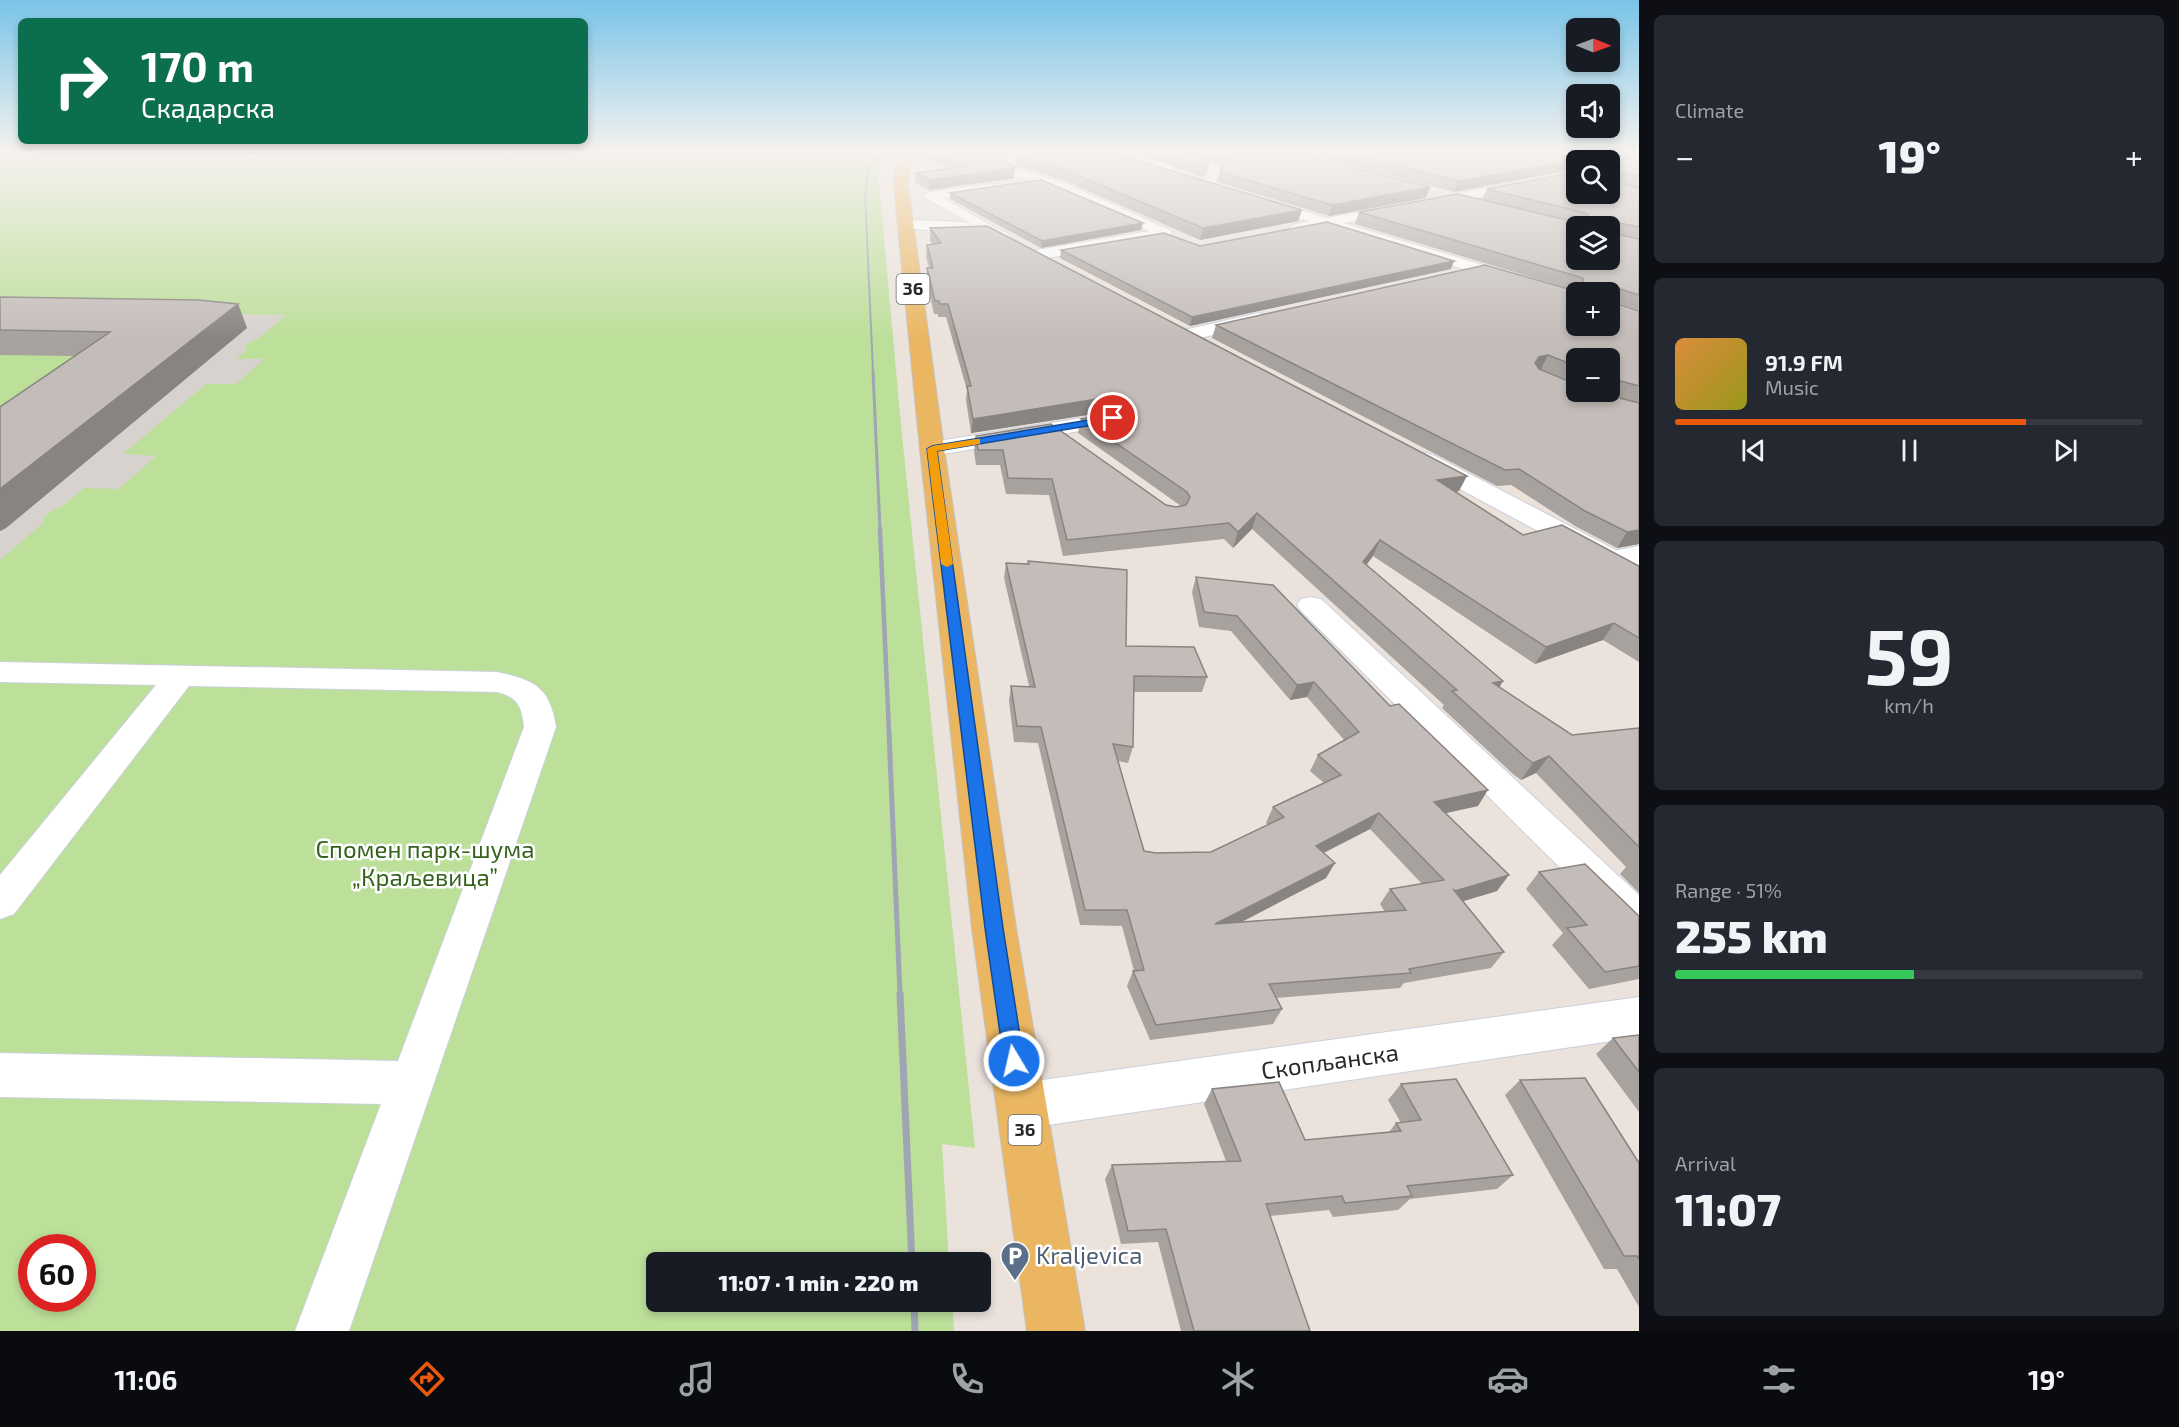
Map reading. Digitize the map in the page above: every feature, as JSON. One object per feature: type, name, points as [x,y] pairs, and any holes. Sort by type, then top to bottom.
[{"type":"main road","name":"36","points":[[905,215],[932,449],[994,928],[1056,1331]]},
{"type":"street","points":[[963,215],[1067,271]]},
{"type":"street","points":[[1037,255],[1171,236],[1122,215]]},
{"type":"street","points":[[1302,215],[1566,295]]},
{"type":"street","points":[[1286,230],[1367,215]]},
{"type":"street","points":[[906,229],[989,230]]},
{"type":"street","points":[[1449,277],[1482,270]]},
{"type":"street","points":[[1188,335],[1278,315]]},
{"type":"street","points":[[1167,324],[1219,351]]},
{"type":"street","points":[[932,449],[1113,418]]},
{"type":"street","points":[[1053,429],[1081,448]]},
{"type":"street","points":[[1405,450],[1639,573]]},
{"type":"street","points":[[1612,560],[1639,554]]},
{"type":"street","points":[[1311,605],[1639,921]]},
{"type":"street","points":[[0,672],[497,682],[518,686],[532,696],[538,707],[540,727],[322,1331]]},
{"type":"street","points":[[0,903],[181,675]]},
{"type":"street","name":"Скопљанска","points":[[1021,1106],[1639,1017]]},
{"type":"street","points":[[0,1075],[410,1083]]},
{"type":"green space","name":"Спомен парк-шума „Краљевица”","points":[[0,215],[882,215],[901,425],[975,1148],[942,1144],[948,1252],[646,1252],[646,1312],[953,1312],[954,1331],[0,1331]]},
{"type":"shaded area","points":[[136,313],[286,315],[259,338],[245,345],[247,349],[236,359],[264,359],[236,384],[206,384],[123,454],[156,456],[119,489],[84,488],[63,506],[44,517],[43,523],[0,560],[0,531],[234,339]]},
{"type":"building","points":[[992,215],[1124,215],[1143,223],[1042,241]]},
{"type":"building","points":[[1172,215],[1274,215],[1203,228]]},
{"type":"building","points":[[1370,215],[1546,215],[1566,220],[1566,270],[1620,270],[1620,235],[1639,239],[1639,295],[1620,289],[1620,282],[1583,282],[1583,278]]},
{"type":"building","points":[[1639,215],[1639,227],[1620,223],[1620,216],[1586,216]]},
{"type":"building","points":[[1327,222],[1454,261],[1192,317],[1061,250],[1164,233],[1200,246]]},
{"type":"building","points":[[987,226],[1467,476],[1437,480],[1523,535],[1562,525],[1639,566],[1639,638],[1614,623],[1546,647],[1380,540],[1363,562],[1503,681],[1493,683],[1572,735],[1639,728],[1639,847],[1549,756],[1533,763],[1525,757],[1452,691],[1457,690],[1257,513],[1238,532],[1229,523],[1067,540],[1052,479],[1008,478],[1003,450],[978,450],[976,436],[1051,424],[1166,505],[1176,507],[1186,505],[1190,497],[1187,492],[1081,419],[1125,412],[1129,403],[1124,397],[1116,396],[973,419],[967,386],[971,386],[948,304],[939,304],[939,301],[935,301],[927,268],[933,268],[927,245],[941,243],[930,228]]},
{"type":"building","points":[[1485,265],[1566,288],[1566,336],[1620,336],[1620,305],[1639,311],[1639,386],[1620,381],[1620,348],[1566,348],[1566,362],[1548,355],[1539,357],[1535,363],[1539,369],[1566,380],[1566,402],[1620,402],[1620,398],[1639,403],[1639,530],[1627,532],[1585,511],[1519,469],[1505,470],[1216,325]]},
{"type":"building","points":[[0,297],[199,300],[238,304],[0,489],[0,407],[110,332],[0,330]]},
{"type":"building","points":[[1028,561],[1127,570],[1126,646],[1194,647],[1207,677],[1134,676],[1133,747],[1113,744],[1144,851],[1156,853],[1211,852],[1284,817],[1273,807],[1341,775],[1318,755],[1359,732],[1314,682],[1297,685],[1237,616],[1204,612],[1196,577],[1273,585],[1390,706],[1399,704],[1488,790],[1434,802],[1509,875],[1455,891],[1453,889],[1504,952],[1409,969],[1411,973],[1269,984],[1282,1009],[1156,1025],[1133,971],[1144,970],[1127,910],[1085,910],[1041,727],[1017,726],[1011,686],[1035,687],[1006,563],[1029,564]],"holes":[[[1379,813],[1444,880],[1390,889],[1406,910],[1215,924],[1335,863],[1316,846]]]},
{"type":"building","points":[[1585,864],[1639,916],[1639,966],[1605,972],[1567,928],[1587,925],[1539,872]]},
{"type":"building","points":[[1639,1035],[1639,1072],[1613,1038]]},
{"type":"building","points":[[1585,1078],[1639,1163],[1639,1259],[1637,1256],[1624,1256],[1520,1080]]},
{"type":"building","points":[[1456,1079],[1513,1175],[1407,1186],[1412,1196],[1345,1203],[1342,1196],[1266,1204],[1310,1331],[1194,1331],[1166,1229],[1128,1231],[1112,1165],[1241,1161],[1212,1089],[1279,1082],[1305,1140],[1401,1131],[1396,1123],[1421,1120],[1401,1084]]},
{"type":"railway","points":[[866,215],[873,372]]},
{"type":"railway","points":[[873,371],[880,530]]},
{"type":"railway","points":[[880,529],[889,733]]},
{"type":"railway","points":[[889,732],[900,995]]},
{"type":"railway","points":[[900,994],[912,1252]]},
{"type":"railway","points":[[914,1312],[915,1331]]},
{"type":"slow traffic","points":[[947,564],[932,449],[976,442]]},
{"type":"place","name":"Kraljevica","points":[[1015,1282]]},
{"type":"route","points":[[1014,1061],[994,928],[932,449],[1113,418]]}]
